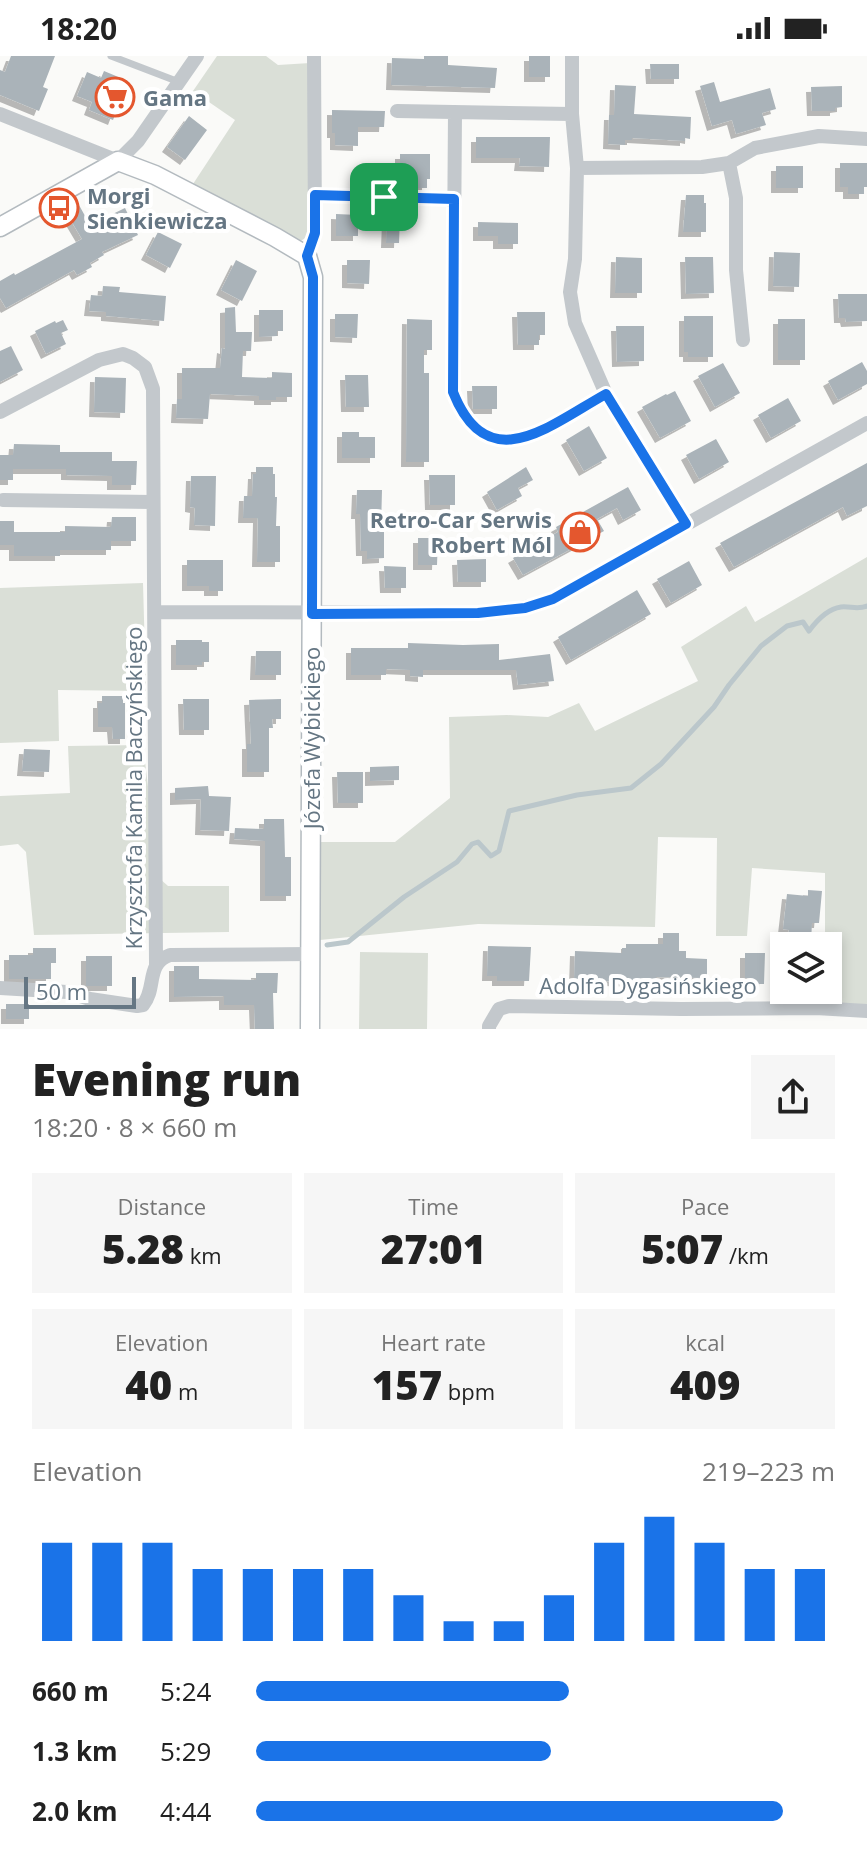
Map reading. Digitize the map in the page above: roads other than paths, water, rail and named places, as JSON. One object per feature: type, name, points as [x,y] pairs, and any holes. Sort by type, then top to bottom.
[{"type":"street","points":[[0,227],[118,161],[138,141],[197,56]]},
{"type":"street","name":"Józefa Wybickiego","points":[[310,1029],[313,277],[307,256],[315,233],[314,56]]},
{"type":"street","points":[[572,56],[572,114],[577,168],[575,259],[570,292],[575,323],[606,394],[686,524]]},
{"type":"street","points":[[397,111],[572,114]]},
{"type":"street","points":[[455,112],[453,392],[461,411],[470,424],[484,434],[500,440],[515,440],[533,435],[606,394]]},
{"type":"street","points":[[0,114],[155,175],[307,256]]},
{"type":"street","points":[[577,168],[702,167],[729,163],[755,148],[819,136],[867,139]]},
{"type":"street","points":[[729,163],[736,198],[736,270],[743,340]]},
{"type":"street","points":[[315,195],[454,199]]},
{"type":"street","name":"Krzysztofa Kamila Baczyńskiego","points":[[0,412],[99,360],[123,354],[145,367],[153,389],[156,964],[149,998],[143,1005],[137,1006],[67,992],[0,988]]},
{"type":"street","points":[[155,612],[478,613],[525,608],[553,599],[867,423]]},
{"type":"street","points":[[3,500],[152,502]]},
{"type":"street","name":"Krzysztofa Kamila Baczyńskiego","points":[[156,964],[170,955],[310,954]]},
{"type":"street","name":"Adolfa Dygasińskiego","points":[[489,1029],[499,1009],[509,1006],[867,1011]]},
{"type":"lane","points":[[111,56],[179,82]]},
{"type":"waterway","points":[[327,945],[348,942],[404,897],[457,862],[472,844],[478,842],[491,856],[499,851],[509,811],[577,795],[631,788],[661,764],[714,707],[761,646],[787,626],[803,622],[809,631],[831,610],[867,606]]},
{"type":"place","name":"Gama","points":[[115,97]]},
{"type":"place","name":"Morgi Sienkiewicza","points":[[59,208]]},
{"type":"place","name":"Retro-Car Serwis Robert Mól","points":[[580,532]]}]
